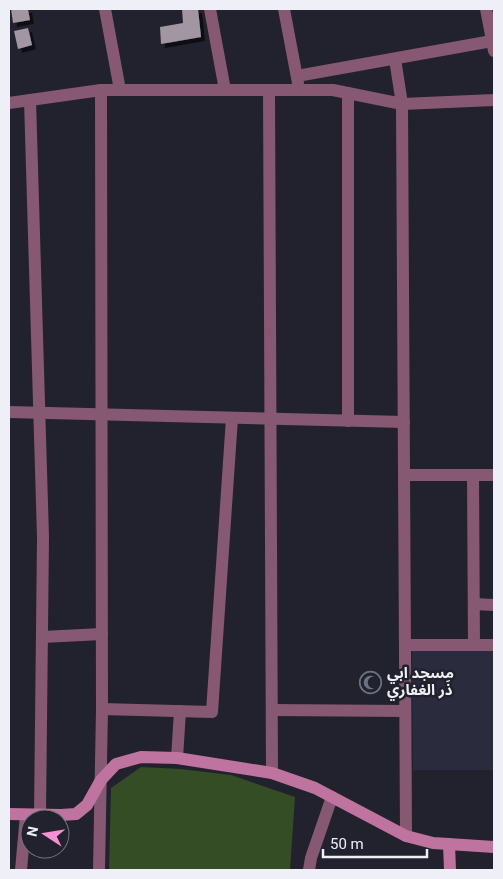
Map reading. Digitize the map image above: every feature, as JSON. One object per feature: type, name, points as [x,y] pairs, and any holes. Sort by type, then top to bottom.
[{"type":"street","points":[[105,9],[120,90]]},
{"type":"street","points":[[210,9],[224,90]]},
{"type":"street","points":[[284,9],[299,90]]},
{"type":"street","points":[[297,76],[395,58],[493,46],[486,9]]},
{"type":"street","points":[[395,58],[402,104],[406,836]]},
{"type":"street","points":[[99,870],[102,709],[101,90]]},
{"type":"street","points":[[9,103],[101,90],[333,90],[402,104],[494,100]]},
{"type":"street","points":[[269,90],[272,773]]},
{"type":"street","points":[[348,93],[348,420]]},
{"type":"street","points":[[30,100],[43,537],[40,809]]},
{"type":"street","points":[[9,412],[404,422]]},
{"type":"street","points":[[102,709],[212,712],[232,418]]},
{"type":"street","points":[[404,475],[494,475]]},
{"type":"street","points":[[473,475],[474,645]]},
{"type":"street","points":[[474,604],[494,605]]},
{"type":"street","points":[[42,637],[102,634]]},
{"type":"street","points":[[405,645],[494,645]]},
{"type":"street","points":[[272,710],[405,711]]},
{"type":"street","points":[[177,758],[180,711]]},
{"type":"street","points":[[70,815],[76,814],[87,805],[100,780],[116,764],[141,757],[177,758],[272,773],[315,788],[406,836],[433,843],[494,847]]},
{"type":"street","points":[[309,870],[311,858],[332,798]]},
{"type":"street","points":[[449,844],[450,870]]},
{"type":"shaded area","points":[[412,650],[494,650],[494,770],[413,770]]},
{"type":"green space","points":[[141,767],[231,775],[295,797],[290,870],[109,870],[111,788]]},
{"type":"building","points":[[11,9],[28,9],[30,20],[13,23]]},
{"type":"building","points":[[182,9],[198,9],[201,37],[161,44],[160,27],[183,23]]},
{"type":"building","points":[[28,28],[32,45],[18,49],[14,31]]},
{"type":"place","name":"مسجد ابي ذَر الغفاري","points":[[371,682]]}]
